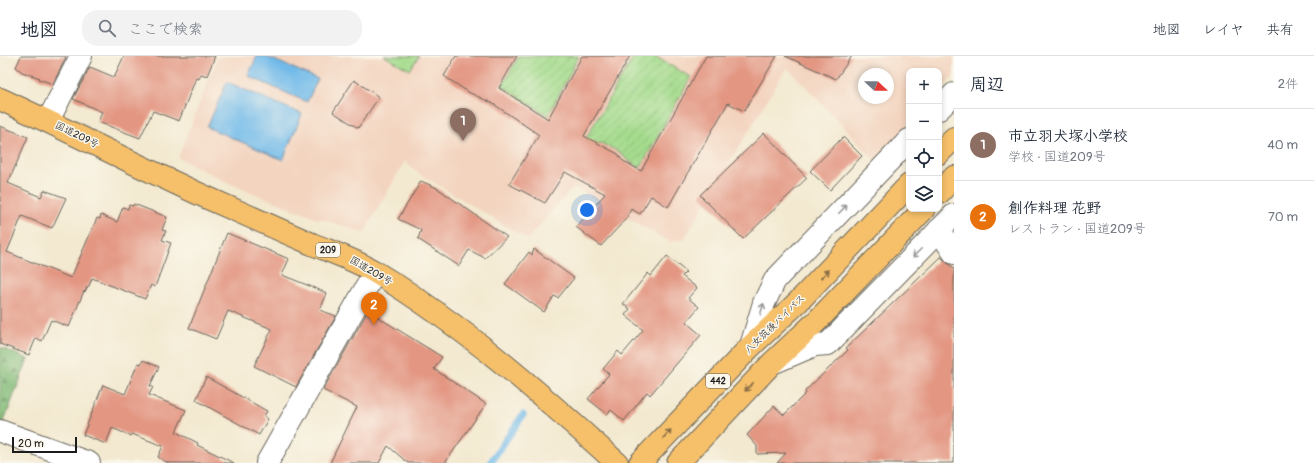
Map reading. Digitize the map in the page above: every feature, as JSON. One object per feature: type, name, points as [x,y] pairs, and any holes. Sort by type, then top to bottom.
[{"type":"highway","name":"国道209号","points":[[0,99],[174,183],[348,258],[375,272],[443,317],[502,363],[617,463]]},
{"type":"highway","points":[[942,150],[954,138]]},
{"type":"highway","points":[[942,190],[954,178]]},
{"type":"highway","name":"八女筑後バイパス","points":[[640,463],[751,346],[798,302],[906,188]]},
{"type":"highway","name":"442","points":[[678,463],[772,363],[817,321],[921,212]]},
{"type":"street","points":[[48,121],[81,56]]},
{"type":"street","points":[[942,107],[954,94]]},
{"type":"street","points":[[751,346],[764,303],[776,280],[906,143]]},
{"type":"street","points":[[947,222],[954,253]]},
{"type":"street","points":[[772,363],[816,345],[828,344],[947,222]]},
{"type":"street","points":[[267,463],[375,272]]},
{"type":"street","points":[[0,431],[89,463]]},
{"type":"shaded area","points":[[218,56],[954,56],[954,76],[942,89],[942,68],[906,68],[906,127],[875,160],[787,67],[684,239],[670,242],[574,187],[527,239],[413,170],[405,161],[364,233],[318,219],[233,185],[178,158]]},
{"type":"green space","points":[[384,56],[419,56],[410,70]]},
{"type":"green space","points":[[519,56],[579,56],[548,116],[502,86]]},
{"type":"green space","points":[[634,56],[654,56],[691,77],[640,168],[625,158],[621,153],[601,143],[596,144],[586,138]]},
{"type":"green space","points":[[0,347],[28,359],[2,426],[0,425]]},
{"type":"water","points":[[257,56],[265,56],[318,79],[307,102],[248,76]]},
{"type":"water","points":[[227,82],[302,114],[283,160],[207,127]]},
{"type":"building","points":[[21,56],[66,57],[53,84],[22,72],[16,67]]},
{"type":"building","points":[[124,56],[215,56],[207,76],[201,74],[199,79],[196,78],[179,121],[153,111],[140,138],[98,122],[102,112],[73,99],[90,67],[114,77]]},
{"type":"building","points":[[456,56],[517,56],[499,88],[548,119],[582,56],[630,56],[584,136],[618,154],[622,160],[641,171],[706,56],[777,56],[744,111],[728,103],[668,207],[651,196],[640,214],[631,209],[626,219],[601,246],[576,227],[605,194],[565,172],[545,203],[509,184],[539,135],[492,103],[468,92],[444,76]]},
{"type":"building","points":[[785,56],[852,56],[836,79]]},
{"type":"building","points":[[354,80],[379,97],[358,128],[333,112]]},
{"type":"building","points":[[0,126],[28,137],[8,183],[41,197],[44,190],[66,198],[52,228],[22,216],[7,252],[71,278],[97,218],[100,219],[101,215],[117,222],[123,207],[128,209],[129,205],[133,206],[134,204],[167,217],[162,230],[166,231],[162,240],[171,243],[155,287],[151,285],[145,299],[92,278],[89,286],[85,292],[84,291],[69,327],[51,320],[42,341],[36,338],[29,355],[0,344]]},
{"type":"building","points":[[764,133],[807,178],[743,239],[700,195]]},
{"type":"building","points":[[843,137],[862,156],[830,190],[810,171]]},
{"type":"building","points":[[421,181],[437,188],[507,237],[485,258],[469,250],[459,266],[418,239],[421,230],[398,219]]},
{"type":"building","points":[[227,233],[289,259],[282,275],[327,293],[320,310],[336,316],[296,387],[254,366],[272,329],[228,311],[216,339],[189,328]]},
{"type":"building","points":[[534,249],[574,278],[558,298],[554,296],[544,312],[505,284],[529,252],[532,255]]},
{"type":"building","points":[[667,256],[686,272],[682,276],[697,288],[688,298],[699,307],[686,322],[701,335],[650,395],[647,392],[624,421],[611,410],[607,414],[588,399],[609,374],[603,369],[618,351],[622,355],[643,330],[625,315],[630,309],[623,304],[648,273],[651,276]]},
{"type":"building","points":[[941,257],[954,269],[954,463],[777,463],[786,453],[757,454],[757,446],[747,435],[774,406],[784,415],[806,393],[805,391],[848,350],[846,348]]},
{"type":"building","points":[[368,311],[442,357],[434,369],[486,404],[445,463],[408,463],[388,446],[379,463],[330,463],[357,407],[323,390]]},
{"type":"building","points":[[143,360],[159,367],[150,386],[153,387],[149,395],[186,410],[176,432],[198,443],[197,445],[234,463],[168,463],[158,457],[163,446],[132,434],[131,436],[112,428],[106,444],[83,435],[103,385],[125,394],[138,363],[141,364]]},
{"type":"building","points":[[206,377],[267,411],[264,416],[268,419],[259,435],[196,400]]},
{"type":"waterway","points":[[490,463],[523,415]]},
{"type":"place","name":"市立羽犬塚小学校","points":[[463,141]]},
{"type":"place","name":"創作料理 花野","points":[[374,325]]}]
